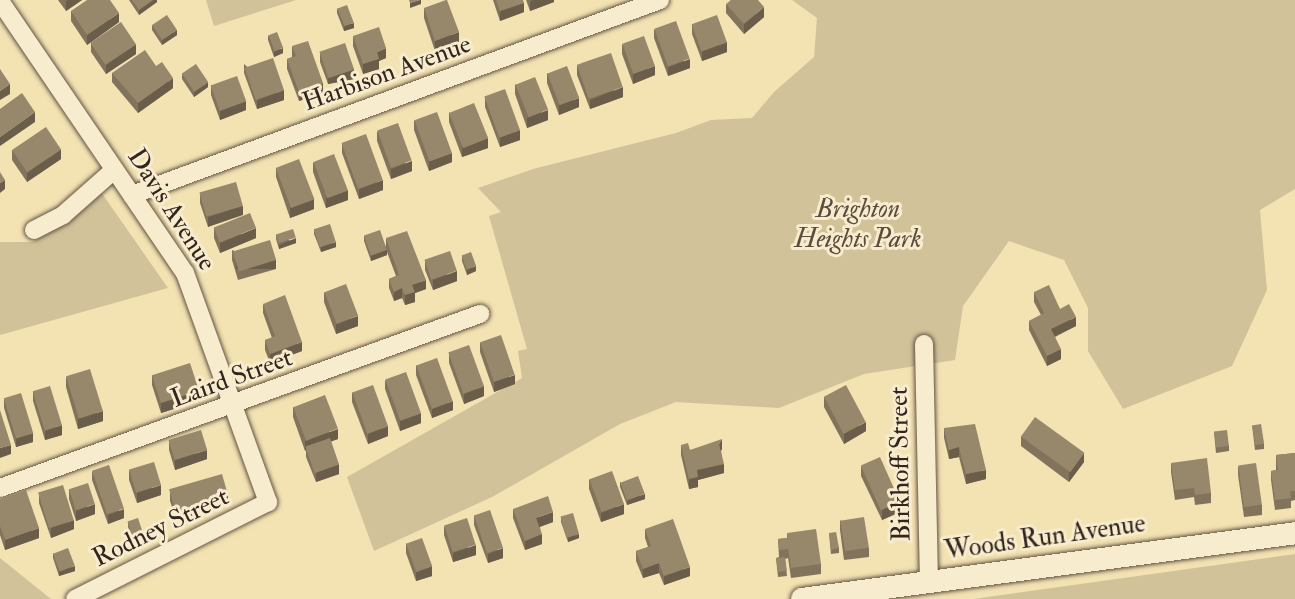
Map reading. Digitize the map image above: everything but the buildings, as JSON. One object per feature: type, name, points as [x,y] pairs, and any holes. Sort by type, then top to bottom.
[{"type":"street","name":"Harbison Avenue","points":[[132,195],[660,0]]},
{"type":"street","name":"Davis Avenue","points":[[0,1],[190,281],[268,502]]},
{"type":"street","points":[[34,230],[63,215],[114,170]]},
{"type":"street","name":"Laird Street","points":[[0,488],[234,406],[480,314]]},
{"type":"street","name":"Birkhoff Street","points":[[924,344],[929,582]]},
{"type":"street","name":"Rodney Street","points":[[75,599],[268,502]]},
{"type":"street","name":"Woods Run Avenue","points":[[802,599],[1295,533]]},
{"type":"green space","points":[[206,0],[296,0],[214,26]]},
{"type":"green space","name":"Brighton Heights Park","points":[[792,0],[1295,0],[1295,189],[1260,210],[1267,290],[1232,366],[1123,409],[1088,351],[1088,308],[1064,260],[1009,241],[963,306],[955,360],[864,374],[779,408],[676,402],[620,424],[492,497],[374,551],[347,477],[522,378],[518,351],[527,349],[489,216],[501,212],[478,188],[533,169],[676,133],[711,120],[752,118],[774,92],[814,57],[817,18]]},
{"type":"green space","points":[[101,192],[168,288],[0,335],[0,242],[32,242],[75,216]]},
{"type":"green space","points":[[1295,554],[1295,599],[973,599]]},
{"type":"green space","points":[[0,558],[51,599],[0,599]]}]
